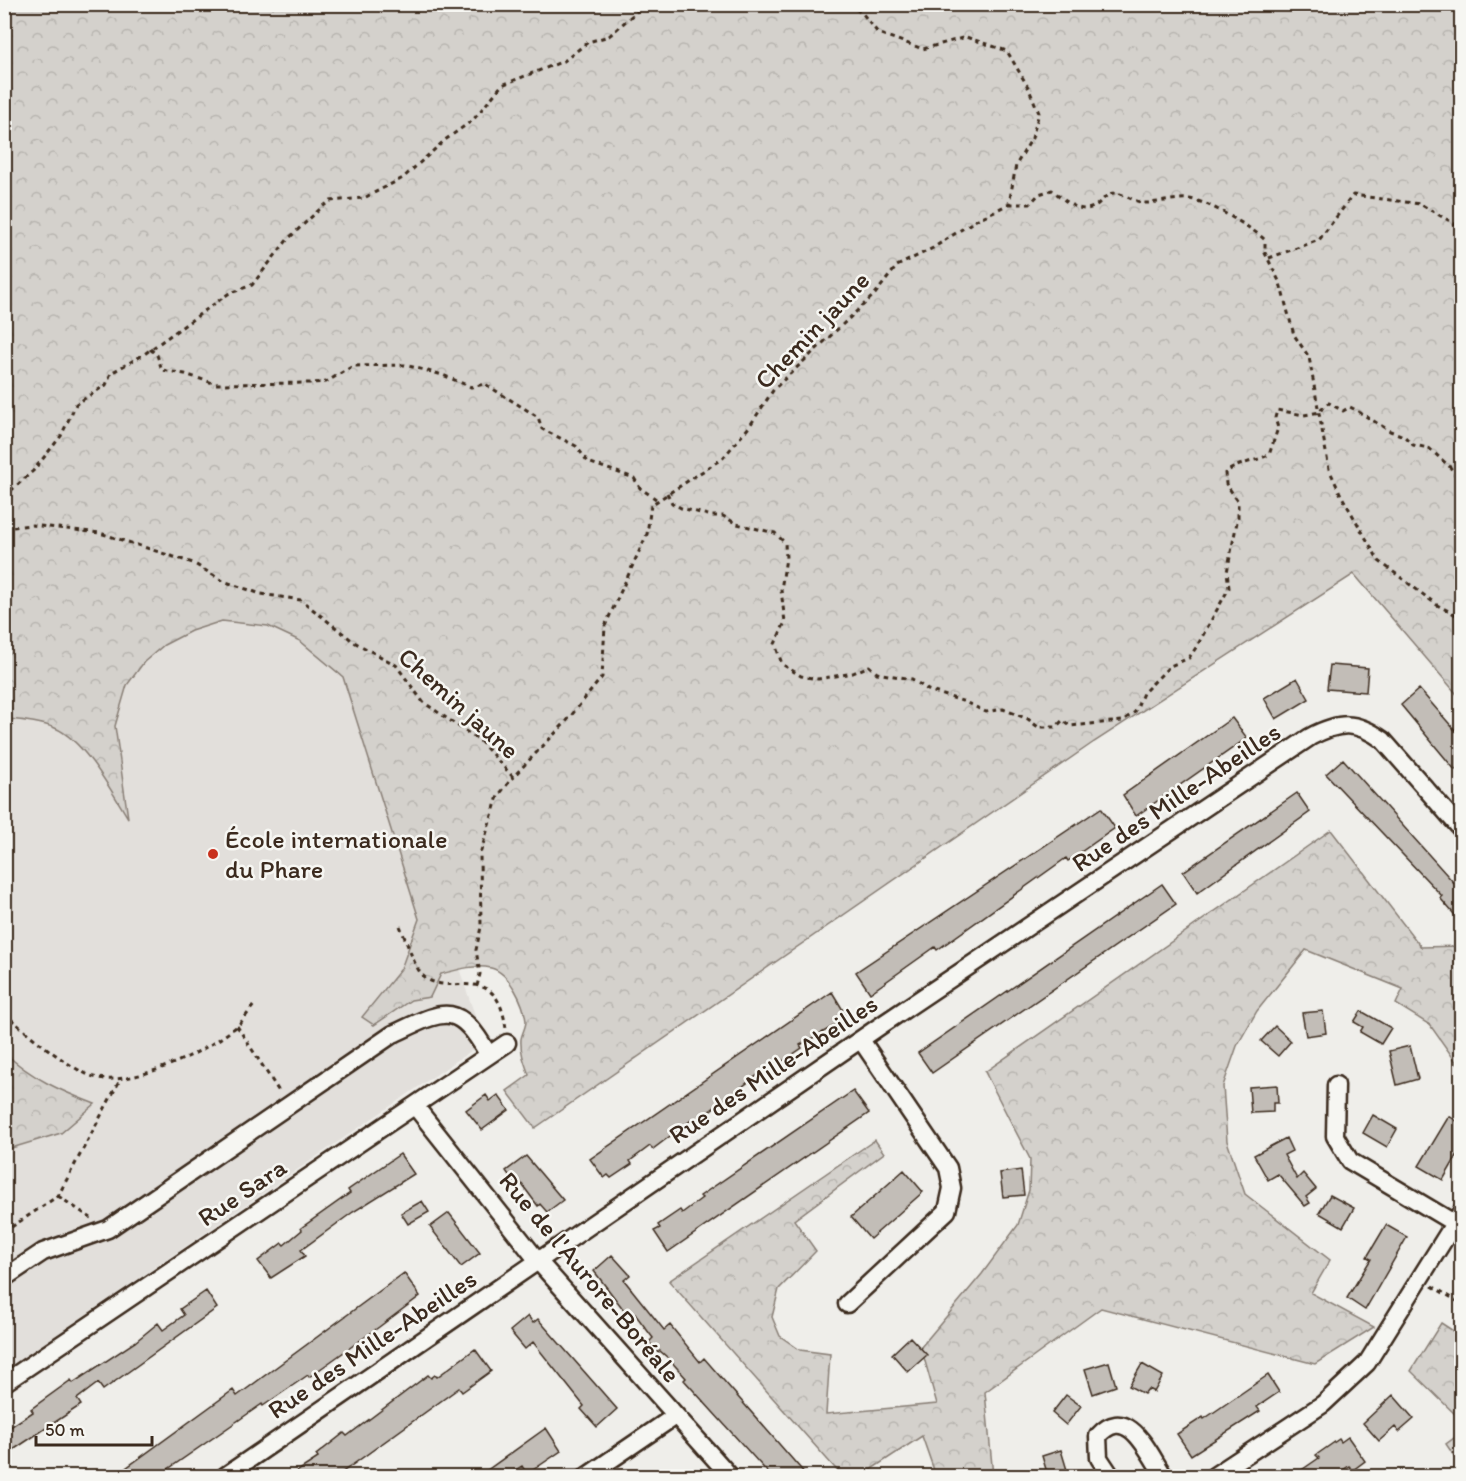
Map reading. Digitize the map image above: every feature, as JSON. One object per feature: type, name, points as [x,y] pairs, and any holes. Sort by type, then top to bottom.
[{"type":"street","name":"Rue des Mille-Abeilles","points":[[225,1476],[861,1040],[1310,737],[1343,724],[1359,726],[1383,740],[1461,830]]},
{"type":"street","points":[[4,1278],[43,1252],[108,1229],[393,1034],[430,1017],[448,1014],[463,1019],[475,1030],[488,1054]]},
{"type":"street","points":[[847,1304],[947,1211],[952,1188],[948,1168],[861,1040]]},
{"type":"street","name":"Rue Sara","points":[[4,1383],[507,1043]]},
{"type":"street","points":[[1214,1476],[1323,1404],[1352,1379],[1367,1363],[1458,1217],[1350,1161],[1335,1136],[1336,1085]]},
{"type":"street","name":"Rue de l'Aurore-Boréale","points":[[415,1106],[538,1261],[730,1476]]},
{"type":"street","points":[[587,1476],[675,1416]]},
{"type":"street","points":[[1111,1476],[1099,1458],[1098,1436],[1112,1424],[1120,1423],[1130,1428],[1164,1476]]},
{"type":"path","points":[[4,497],[33,471],[61,436],[76,404],[106,385],[111,373],[150,349],[228,294],[252,285],[288,239],[330,201],[364,198],[403,178],[445,140],[473,120],[502,85],[564,61],[588,42],[609,36],[645,4]]},
{"type":"path","points":[[823,4],[833,8],[850,5],[863,14],[878,33],[923,49],[966,37],[1007,51],[1028,87],[1039,113],[1032,138],[1016,165],[1009,204]]},
{"type":"path","name":"Chemin jaune","points":[[4,528],[32,525],[100,533],[193,563],[223,581],[261,594],[301,600],[354,642],[396,665],[423,702],[480,741],[513,777],[602,677],[605,626],[647,534],[651,505],[723,458],[749,427],[774,389],[875,294],[897,266],[933,248],[976,220],[1009,204],[1030,204],[1039,195],[1053,190],[1076,208],[1086,210],[1099,204],[1106,195],[1115,193],[1144,203],[1190,198],[1254,229],[1265,240],[1265,253],[1269,258]]},
{"type":"path","points":[[1461,228],[1420,204],[1353,195],[1319,240],[1269,258],[1280,283],[1294,335],[1309,357],[1329,469],[1341,495],[1379,561],[1437,605],[1461,618]]},
{"type":"path","points":[[150,349],[156,355],[162,370],[216,384],[326,382],[353,366],[368,365],[405,365],[424,369],[471,387],[485,384],[538,417],[542,429],[576,446],[588,462],[634,478],[640,488],[657,500]]},
{"type":"path","points":[[667,493],[672,503],[681,508],[712,516],[723,516],[737,524],[775,533],[785,543],[786,558],[782,590],[785,622],[776,644],[782,664],[801,676],[818,679],[853,673],[869,666],[877,673],[912,679],[928,690],[965,702],[986,712],[1003,709],[1028,719],[1038,727],[1056,727],[1063,720],[1070,726],[1122,721],[1135,712],[1143,693],[1156,678],[1170,666],[1188,658],[1229,588],[1227,572],[1238,517],[1238,501],[1226,484],[1226,473],[1236,464],[1248,464],[1269,455],[1278,428],[1275,418],[1277,410],[1304,415],[1320,412],[1324,405],[1329,403],[1343,411],[1354,409],[1390,431],[1404,436],[1413,445],[1429,448],[1450,467],[1461,485]]},
{"type":"path","points":[[477,986],[480,974],[476,950],[481,927],[480,854],[498,795],[513,777]]},
{"type":"path","points":[[400,926],[422,976],[435,982],[477,986],[495,996],[503,1010],[507,1043]]},
{"type":"path","points":[[4,1014],[64,1060],[96,1078],[120,1080],[152,1071],[201,1049],[237,1026],[254,1005]]},
{"type":"path","points":[[237,1026],[287,1105]]},
{"type":"path","points":[[4,1232],[58,1196],[120,1080]]},
{"type":"path","points":[[58,1196],[108,1229]]},
{"type":"path","points":[[1420,1279],[1461,1304]]},
{"type":"shaded area","name":"École internationale du Phare","points":[[315,544],[484,1042],[5,1370],[5,551]]},
{"type":"green space","points":[[4,5],[1461,5],[1461,699],[1354,574],[1094,742],[535,1128],[507,1091],[529,1075],[521,1044],[526,1021],[515,990],[498,971],[479,967],[441,974],[430,997],[411,1000],[374,1025],[362,1017],[401,969],[419,919],[343,677],[300,641],[268,626],[222,621],[191,631],[164,645],[144,662],[127,685],[115,726],[128,818],[87,755],[66,734],[43,724],[5,719]]},
{"type":"green space","points":[[1331,830],[1421,947],[1461,946],[1461,1069],[1430,1025],[1396,1004],[1403,989],[1306,950],[1257,1011],[1237,1046],[1223,1086],[1227,1141],[1245,1194],[1330,1260],[1311,1293],[1374,1327],[1315,1364],[1101,1308],[985,1392],[993,1476],[936,1476],[922,1436],[861,1476],[842,1476],[669,1281],[875,1140],[884,1153],[794,1220],[816,1251],[779,1289],[772,1317],[780,1336],[800,1350],[830,1354],[826,1414],[937,1404],[921,1347],[982,1274],[1018,1225],[1029,1190],[1030,1159],[985,1072]]},
{"type":"green space","points":[[5,1053],[25,1070],[47,1083],[95,1104],[61,1133],[5,1150]]},
{"type":"green space","points":[[1441,1323],[1461,1336],[1461,1420],[1411,1371]]},
{"type":"green space","points":[[1461,1433],[1461,1466],[1446,1444]]},
{"type":"building","points":[[1330,665],[1368,668],[1366,692],[1327,689]]},
{"type":"building","points":[[1297,678],[1309,699],[1276,719],[1264,698]]},
{"type":"building","points":[[1419,689],[1461,737],[1461,764],[1455,770],[1401,705]]},
{"type":"building","points":[[1232,718],[1247,738],[1136,816],[1123,795]]},
{"type":"building","points":[[1343,759],[1455,884],[1461,878],[1461,922],[1440,898],[1442,896],[1326,774]]},
{"type":"building","points":[[1297,793],[1310,812],[1197,893],[1183,872]]},
{"type":"building","points":[[1101,808],[1115,828],[1068,861],[1066,858],[937,950],[935,947],[870,993],[856,972]]},
{"type":"building","points":[[1162,884],[1176,904],[932,1073],[918,1053]]},
{"type":"building","points":[[832,992],[846,1015],[841,1018],[843,1021],[800,1045],[802,1048],[780,1063],[778,1060],[696,1121],[694,1118],[653,1149],[650,1146],[630,1161],[632,1164],[611,1178],[608,1175],[604,1178],[590,1159]]},
{"type":"building","points":[[1323,1011],[1326,1033],[1306,1036],[1302,1013]]},
{"type":"building","points":[[1361,1011],[1391,1028],[1381,1044],[1360,1032],[1363,1027],[1354,1022]]},
{"type":"building","points":[[1275,1026],[1291,1041],[1278,1056],[1261,1041]]},
{"type":"building","points":[[1410,1046],[1418,1079],[1397,1085],[1389,1051]]},
{"type":"building","points":[[1277,1085],[1278,1103],[1273,1103],[1273,1112],[1251,1113],[1249,1087]]},
{"type":"building","points":[[853,1091],[869,1113],[668,1252],[654,1231],[660,1228],[658,1225],[680,1210],[682,1213],[702,1198],[700,1196]]},
{"type":"building","points":[[486,1095],[490,1101],[498,1095],[509,1110],[482,1130],[466,1110]]},
{"type":"building","points":[[1373,1115],[1397,1129],[1387,1147],[1363,1133]]},
{"type":"building","points":[[1449,1116],[1461,1124],[1461,1149],[1443,1180],[1419,1166]]},
{"type":"building","points":[[1286,1138],[1292,1151],[1284,1155],[1297,1179],[1303,1173],[1316,1189],[1306,1197],[1310,1203],[1305,1206],[1278,1174],[1268,1180],[1254,1155]]},
{"type":"building","points":[[400,1154],[414,1174],[353,1212],[301,1250],[305,1256],[271,1278],[258,1261],[282,1243],[284,1245],[302,1230],[301,1228],[350,1193],[348,1190]]},
{"type":"building","points":[[526,1156],[563,1200],[547,1212],[540,1204],[538,1206],[518,1179],[514,1182],[506,1171]]},
{"type":"building","points":[[904,1170],[923,1192],[870,1239],[851,1217]]},
{"type":"building","points":[[1021,1170],[1024,1195],[1003,1197],[1000,1173]]},
{"type":"building","points":[[1330,1195],[1354,1208],[1343,1227],[1319,1213]]},
{"type":"building","points":[[422,1201],[429,1212],[408,1224],[401,1213]]},
{"type":"building","points":[[449,1213],[480,1253],[461,1267],[430,1227]]},
{"type":"building","points":[[1386,1225],[1407,1237],[1365,1310],[1347,1298],[1371,1259],[1367,1257]]},
{"type":"building","points":[[612,1255],[630,1275],[624,1280],[664,1330],[670,1325],[700,1362],[704,1358],[807,1476],[771,1476],[684,1380],[686,1378],[668,1358],[660,1351],[658,1353],[649,1342],[653,1338],[635,1314],[630,1318],[594,1271]]},
{"type":"building","points":[[404,1273],[420,1296],[309,1377],[308,1375],[263,1406],[262,1404],[158,1476],[132,1476],[126,1468],[233,1390],[237,1396]]},
{"type":"building","points":[[206,1291],[217,1308],[103,1390],[98,1383],[77,1399],[81,1405],[4,1456],[4,1431],[33,1412],[31,1409],[71,1380],[73,1383],[135,1342],[158,1323],[163,1330],[184,1315],[180,1309]]},
{"type":"building","points":[[528,1316],[533,1323],[538,1319],[617,1409],[597,1427],[581,1409],[584,1406],[533,1342],[525,1349],[510,1331]]},
{"type":"building","points":[[910,1337],[927,1355],[908,1372],[892,1354]]},
{"type":"building","points":[[475,1349],[491,1371],[462,1392],[459,1388],[337,1476],[290,1476],[318,1458],[316,1455],[344,1433],[347,1436],[428,1375],[431,1378],[435,1375],[437,1377]]},
{"type":"building","points":[[1109,1362],[1116,1386],[1093,1394],[1085,1369]]},
{"type":"building","points":[[1142,1364],[1163,1376],[1154,1392],[1148,1389],[1144,1394],[1129,1386]]},
{"type":"building","points":[[1268,1375],[1279,1392],[1257,1407],[1260,1411],[1191,1455],[1177,1434],[1203,1417],[1204,1419]]},
{"type":"building","points":[[1066,1395],[1081,1406],[1066,1425],[1052,1413]]},
{"type":"building","points":[[1393,1395],[1414,1419],[1399,1432],[1395,1427],[1379,1441],[1363,1423]]},
{"type":"building","points":[[546,1428],[561,1451],[527,1474],[522,1466],[506,1476],[479,1476]]},
{"type":"building","points":[[1348,1437],[1365,1461],[1353,1470],[1349,1466],[1334,1476],[1293,1476],[1319,1458],[1316,1455],[1339,1439],[1341,1442]]},
{"type":"building","points":[[1061,1450],[1067,1470],[1048,1476],[1042,1456]]},
{"type":"place","name":"École internationale du Phare","points":[[213,854]]}]
